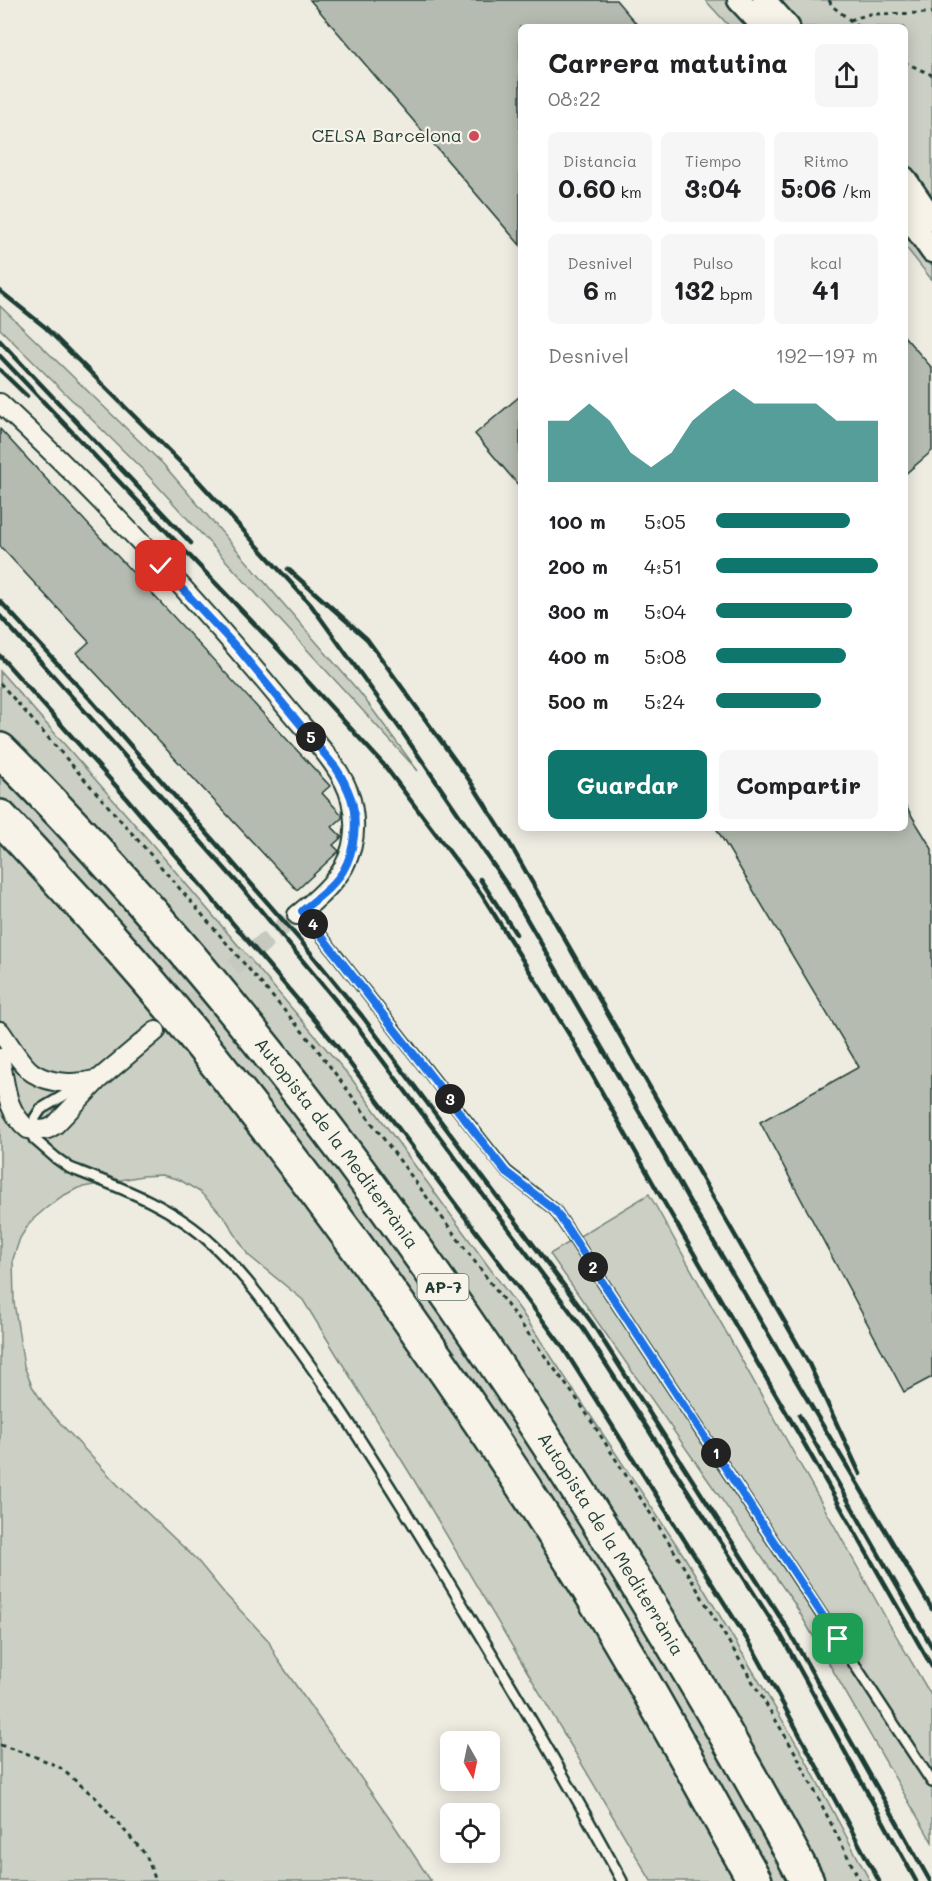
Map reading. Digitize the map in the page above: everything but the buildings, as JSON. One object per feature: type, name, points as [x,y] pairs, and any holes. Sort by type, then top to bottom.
[{"type":"highway","name":"Autopista de la Mediterrània","points":[[0,750],[132,892],[202,972],[276,1064],[417,1250],[555,1453],[649,1601],[807,1881]]},
{"type":"highway","name":"AP-7","points":[[0,817],[136,966],[208,1052],[388,1288],[453,1381],[576,1569],[689,1762],[755,1881]]},
{"type":"street","points":[[739,0],[761,24]]},
{"type":"street","points":[[764,0],[785,24]]},
{"type":"street","points":[[908,184],[932,219]]},
{"type":"street","points":[[908,217],[932,251]]},
{"type":"street","points":[[0,403],[51,451],[239,650],[336,768],[351,798],[354,816],[351,852],[344,870],[333,884],[300,913]]},
{"type":"street","points":[[0,1031],[24,1064],[33,1072],[61,1082],[92,1081]]},
{"type":"street","points":[[0,1058],[9,1106],[28,1129],[48,1129],[55,1125],[92,1081],[156,1031]]},
{"type":"lane","points":[[300,913],[506,1172],[555,1210],[932,1782]]},
{"type":"lane","points":[[33,1130],[34,1139],[70,1168],[172,1212],[211,1243],[262,1299],[351,1425],[437,1563],[622,1881]]},
{"type":"path","points":[[829,0],[832,6],[855,24]]},
{"type":"path","points":[[850,20],[870,14],[932,13]]},
{"type":"path","points":[[908,64],[932,75]]},
{"type":"path","points":[[0,684],[314,1045],[579,1402],[670,1544],[796,1754],[860,1881]]},
{"type":"path","points":[[0,1745],[58,1766],[96,1798],[146,1855],[156,1881]]},
{"type":"shaded area","points":[[705,0],[932,0],[932,280],[908,250],[908,24],[727,24]]},
{"type":"shaded area","points":[[0,306],[163,464],[361,694],[418,771],[143,470],[0,329]]},
{"type":"shaded area","points":[[0,671],[152,844],[351,1078],[521,1311],[684,1556],[801,1751],[870,1881],[651,1881],[414,1480],[303,1300],[248,1255],[227,1221],[200,1192],[180,1180],[162,1175],[142,1176],[78,1188],[61,1197],[31,1221],[20,1238],[13,1259],[14,1302],[24,1366],[32,1386],[61,1424],[118,1485],[197,1560],[268,1640],[278,1660],[431,1881],[0,1881]]},
{"type":"shaded area","points":[[649,1194],[932,1697],[932,1842],[794,1603],[550,1254]]},
{"type":"tunnel","points":[[171,1019],[297,915]]},
{"type":"railway","points":[[0,291],[45,327],[194,476],[311,605],[403,733],[507,885],[691,1204],[932,1609]]},
{"type":"railway","points":[[0,341],[191,543]]},
{"type":"railway","points":[[0,356],[280,651],[384,765],[482,895],[572,1039],[932,1667]]},
{"type":"railway","points":[[0,370],[27,396]]},
{"type":"railway","points":[[288,569],[367,639],[470,781],[510,844],[809,1364],[860,1474]]},
{"type":"railway","points":[[0,601],[90,699],[300,940],[362,1016],[592,1323],[787,1628],[930,1881]]},
{"type":"railway","points":[[0,616],[243,889],[356,1025],[584,1330],[782,1637],[916,1881]]},
{"type":"railway","points":[[0,656],[124,795],[336,1045],[562,1346],[752,1647],[879,1881]]},
{"type":"railway","points":[[480,879],[516,934]]},
{"type":"railway","points":[[799,1415],[932,1647]]},
{"type":"place","name":"CELSA Barcelona","points":[[474,136]]},
{"type":"route","points":[[161,566],[239,650],[336,768],[351,798],[354,835],[344,870],[333,884],[302,911],[506,1172],[555,1210],[838,1639]]}]
